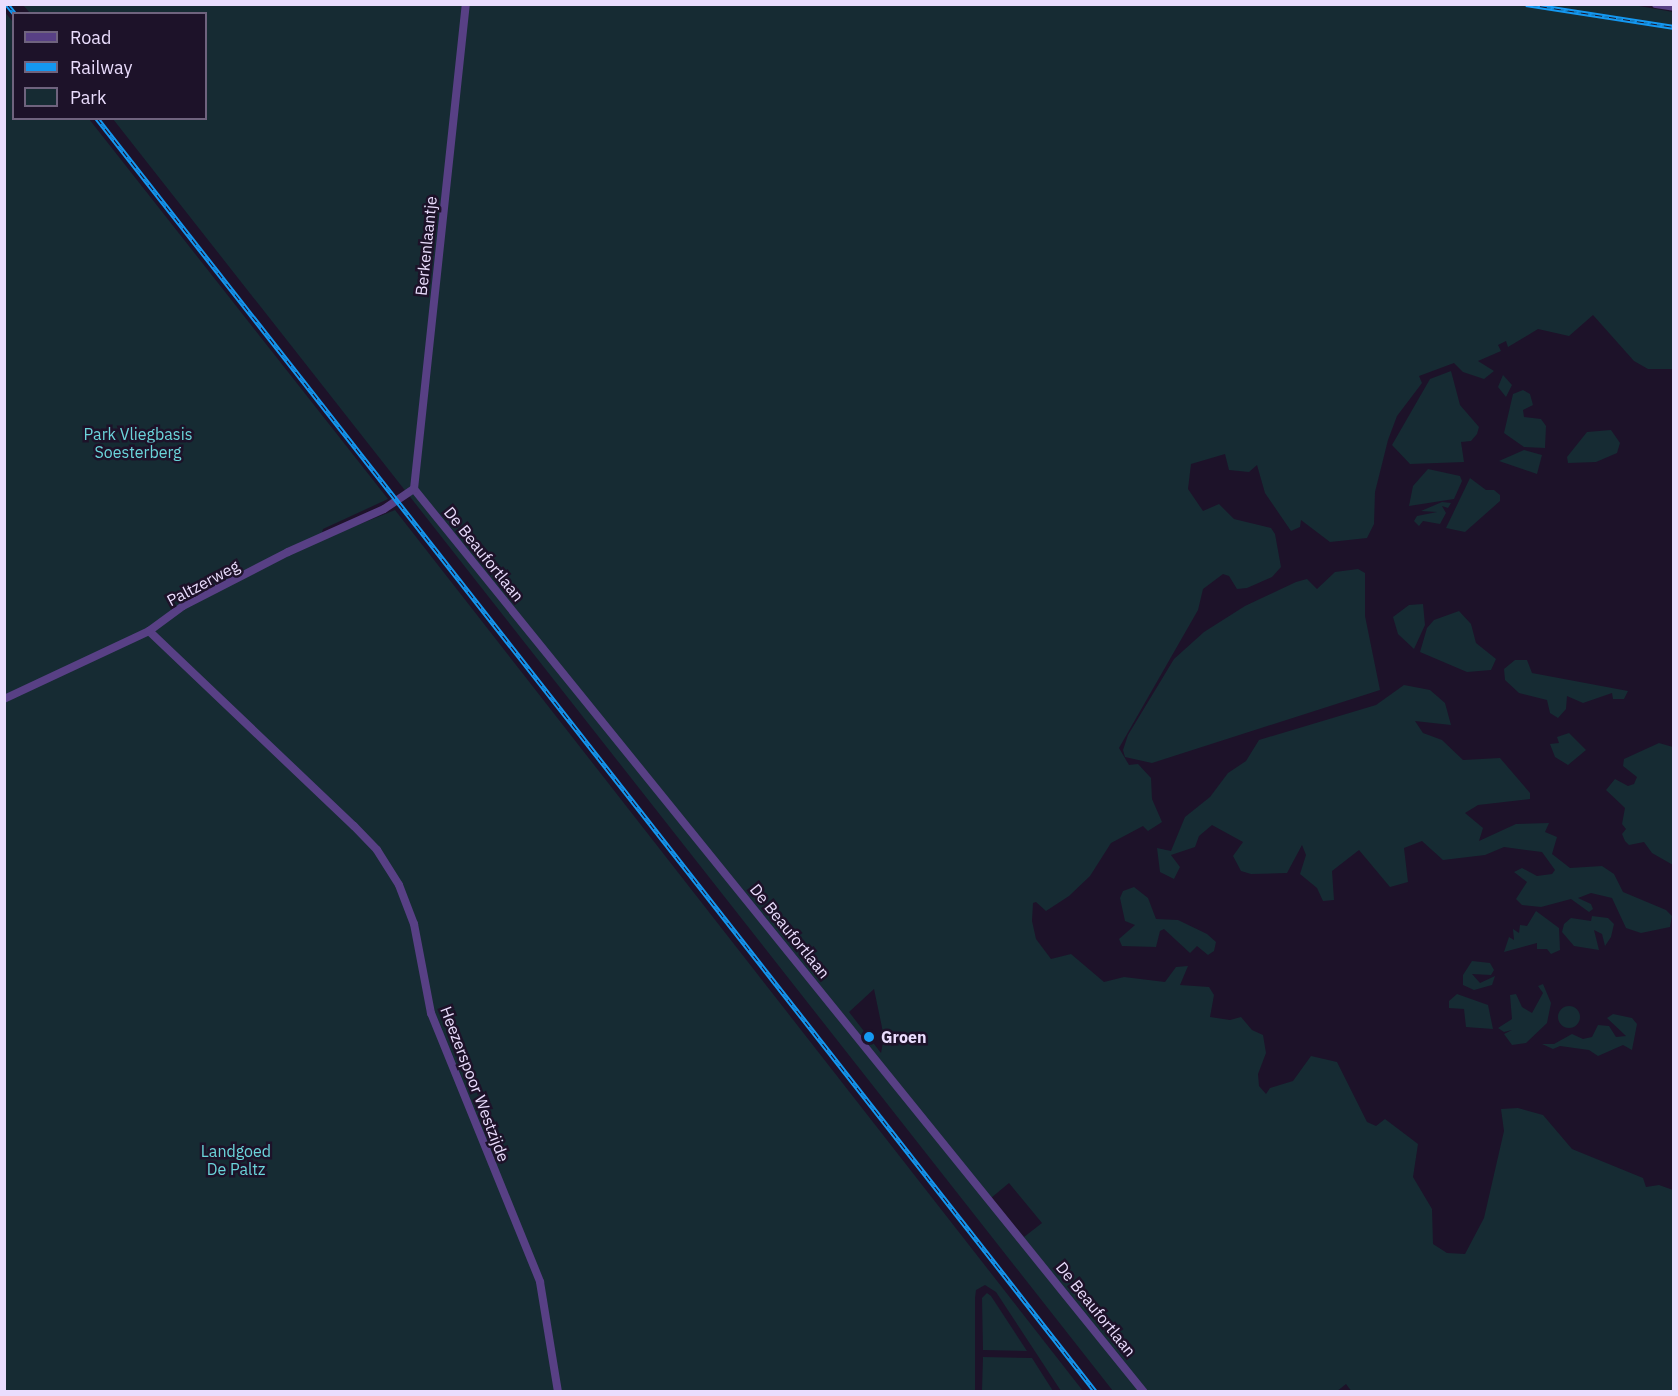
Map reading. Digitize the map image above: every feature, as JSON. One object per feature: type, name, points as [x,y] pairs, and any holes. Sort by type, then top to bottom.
[{"type":"street","name":"Berkenlaantje","points":[[414,489],[466,4]]},
{"type":"street","points":[[1656,4],[1674,7]]},
{"type":"street","name":"Paltzerweg","points":[[4,699],[149,631],[183,606],[288,552],[384,509],[414,489]]},
{"type":"street","name":"De Beaufortlaan","points":[[414,489],[1144,1392]]},
{"type":"street","name":"Heezerspoor Westzijde","points":[[149,631],[354,826],[377,850],[399,885],[414,924],[431,1013],[540,1282],[558,1392]]},
{"type":"green space","points":[[1628,4],[1673,12],[1673,369],[1648,369],[1634,361],[1593,315],[1569,336],[1538,329],[1508,347],[1506,341],[1498,345],[1501,351],[1478,361],[1494,371],[1484,379],[1463,372],[1454,363],[1419,376],[1422,383],[1397,416],[1388,440],[1375,492],[1374,524],[1367,538],[1330,542],[1301,520],[1300,527],[1291,531],[1265,493],[1257,465],[1249,472],[1229,470],[1225,454],[1191,464],[1188,489],[1203,511],[1219,504],[1234,519],[1271,528],[1275,534],[1281,567],[1272,577],[1247,588],[1237,589],[1229,576],[1223,574],[1203,589],[1198,610],[1119,748],[1129,765],[1138,764],[1151,778],[1152,799],[1162,822],[1148,831],[1143,826],[1111,843],[1090,876],[1069,896],[1046,911],[1036,902],[1033,903],[1032,921],[1036,939],[1051,959],[1071,954],[1104,982],[1124,977],[1165,982],[1176,967],[1188,966],[1180,985],[1209,987],[1214,995],[1210,1017],[1230,1020],[1241,1017],[1252,1030],[1263,1035],[1266,1053],[1258,1074],[1259,1086],[1266,1094],[1270,1088],[1293,1081],[1311,1056],[1337,1062],[1367,1122],[1376,1126],[1385,1119],[1418,1144],[1413,1177],[1432,1209],[1433,1244],[1447,1253],[1465,1254],[1484,1218],[1504,1131],[1501,1109],[1518,1108],[1543,1115],[1572,1149],[1643,1178],[1646,1187],[1659,1185],[1673,1190],[1673,1391],[1352,1392],[1346,1384],[1336,1392],[1113,1391],[114,120],[207,120],[207,12],[29,12],[23,5]],"holes":[[[874,989],[884,1037],[881,1053],[849,1012]],[[1009,1183],[1042,1223],[1024,1237],[991,1198]]]},
{"type":"green space","points":[[4,11],[12,21],[12,120],[90,120],[388,499],[323,529],[320,540],[395,510],[1083,1391],[1061,1391],[996,1292],[985,1285],[976,1290],[975,1298],[975,1391],[5,1391]]},
{"type":"green space","points":[[1451,371],[1460,405],[1479,427],[1477,434],[1471,441],[1461,442],[1464,462],[1410,464],[1392,445],[1430,379]]},
{"type":"green space","points":[[1503,375],[1512,385],[1506,397],[1498,387]]},
{"type":"green space","points":[[1523,390],[1530,394],[1533,405],[1523,410],[1524,417],[1541,419],[1546,426],[1545,448],[1524,447],[1504,433],[1513,394]]},
{"type":"green space","points":[[1611,430],[1620,443],[1617,453],[1596,462],[1568,463],[1567,457],[1587,432]]},
{"type":"green space","points":[[1524,450],[1542,455],[1537,474],[1499,461]]},
{"type":"green space","points":[[1428,469],[1460,476],[1462,481],[1454,499],[1409,506],[1413,486]]},
{"type":"green space","points":[[1470,478],[1486,490],[1494,490],[1500,495],[1500,501],[1465,532],[1446,528]]},
{"type":"green space","points":[[1442,502],[1451,503],[1448,508],[1442,506],[1446,513],[1440,524],[1423,521],[1419,526],[1414,521],[1417,516],[1437,512],[1421,511]]},
{"type":"green space","points":[[1358,569],[1365,573],[1365,616],[1380,690],[1152,763],[1125,757],[1123,750],[1128,735],[1174,659],[1204,632],[1245,606],[1296,582],[1307,579],[1317,589],[1335,572]]},
{"type":"green space","points":[[1423,604],[1425,625],[1414,649],[1398,634],[1393,617],[1409,605]]},
{"type":"green space","points":[[1459,611],[1471,624],[1476,643],[1496,659],[1491,670],[1467,672],[1420,652],[1427,628],[1434,620]]},
{"type":"green space","points":[[1515,660],[1527,660],[1532,673],[1628,691],[1624,699],[1613,699],[1612,693],[1583,703],[1567,696],[1566,709],[1558,718],[1550,713],[1547,700],[1519,693],[1505,680],[1504,669]]},
{"type":"green space","points":[[1404,685],[1430,690],[1445,703],[1451,725],[1415,721],[1423,733],[1442,740],[1463,760],[1500,758],[1530,793],[1530,799],[1478,805],[1465,813],[1483,828],[1479,841],[1516,824],[1549,823],[1545,832],[1557,837],[1552,854],[1570,868],[1602,866],[1614,874],[1623,892],[1666,910],[1672,916],[1670,927],[1641,933],[1626,928],[1612,898],[1591,893],[1578,898],[1591,904],[1593,909],[1589,912],[1571,899],[1541,907],[1522,905],[1516,899],[1527,882],[1514,872],[1522,868],[1537,876],[1552,874],[1555,870],[1542,852],[1504,847],[1485,855],[1443,860],[1422,841],[1404,848],[1408,882],[1390,887],[1359,850],[1332,871],[1334,900],[1323,901],[1317,888],[1300,874],[1306,855],[1302,845],[1287,873],[1251,874],[1241,871],[1233,856],[1243,842],[1212,825],[1199,836],[1195,847],[1171,855],[1180,867],[1174,879],[1160,872],[1157,848],[1171,851],[1185,817],[1210,797],[1228,773],[1246,761],[1259,740],[1376,705]]},
{"type":"green space","points":[[1569,733],[1586,750],[1568,765],[1555,757],[1550,744],[1559,743],[1557,737]]},
{"type":"green space","points":[[1659,743],[1673,747],[1673,865],[1652,853],[1644,842],[1629,845],[1625,841],[1622,834],[1626,829],[1622,824],[1625,808],[1606,790],[1615,779],[1628,786],[1634,784],[1637,777],[1623,766],[1624,759]]},
{"type":"green space","points":[[1134,887],[1148,898],[1156,919],[1178,920],[1207,934],[1216,942],[1214,951],[1208,955],[1197,946],[1190,953],[1164,929],[1160,931],[1156,947],[1122,946],[1119,939],[1135,925],[1125,921],[1120,898],[1123,891]]},
{"type":"green space","points":[[1536,911],[1559,928],[1560,950],[1551,954],[1547,949],[1537,949],[1537,943],[1504,952],[1509,937],[1514,940],[1513,929],[1519,933],[1520,925],[1527,926]]},
{"type":"green space","points":[[1592,916],[1608,918],[1614,924],[1611,937],[1605,946],[1602,934],[1594,930],[1599,950],[1574,946],[1562,932],[1564,924],[1571,918],[1591,921]]},
{"type":"green space","points":[[1472,961],[1490,963],[1494,970],[1491,975],[1472,974],[1480,983],[1495,976],[1492,985],[1474,990],[1463,985],[1463,975]]},
{"type":"green space","points":[[1543,984],[1551,1003],[1547,1023],[1526,1043],[1512,1045],[1504,1034],[1512,1030],[1504,1032],[1498,1028],[1512,1019],[1510,995],[1516,994],[1522,1007],[1532,1013],[1543,993],[1538,986]]},
{"type":"green space","points":[[1457,994],[1488,1005],[1493,1029],[1466,1027],[1464,1009],[1449,1008],[1449,1001]]},
{"type":"green space","points":[[1569,1006],[1577,1009],[1580,1017],[1577,1025],[1569,1028],[1561,1025],[1558,1017],[1561,1009]]},
{"type":"green space","points":[[1613,1014],[1632,1018],[1637,1024],[1632,1050],[1623,1045],[1598,1056],[1589,1050],[1560,1046],[1553,1049],[1542,1044],[1554,1044],[1572,1034],[1583,1039],[1592,1037],[1598,1025],[1609,1026],[1616,1037],[1626,1036],[1607,1018]]},
{"type":"green space","points":[[987,1293],[1027,1351],[983,1350],[982,1298]]},
{"type":"green space","points":[[983,1357],[1032,1358],[1053,1391],[982,1391]]},
{"type":"railway","points":[[7,4],[13,12]]},
{"type":"railway","points":[[1526,4],[1674,27]]},
{"type":"railway","points":[[99,120],[1096,1392]]},
{"type":"place","name":"Groen","points":[[869,1037]]},
{"type":"park label","name":"Park Vliegbasis Soesterberg","points":[[138,443]]},
{"type":"park label","name":"Landgoed De Paltz","points":[[236,1160]]}]
